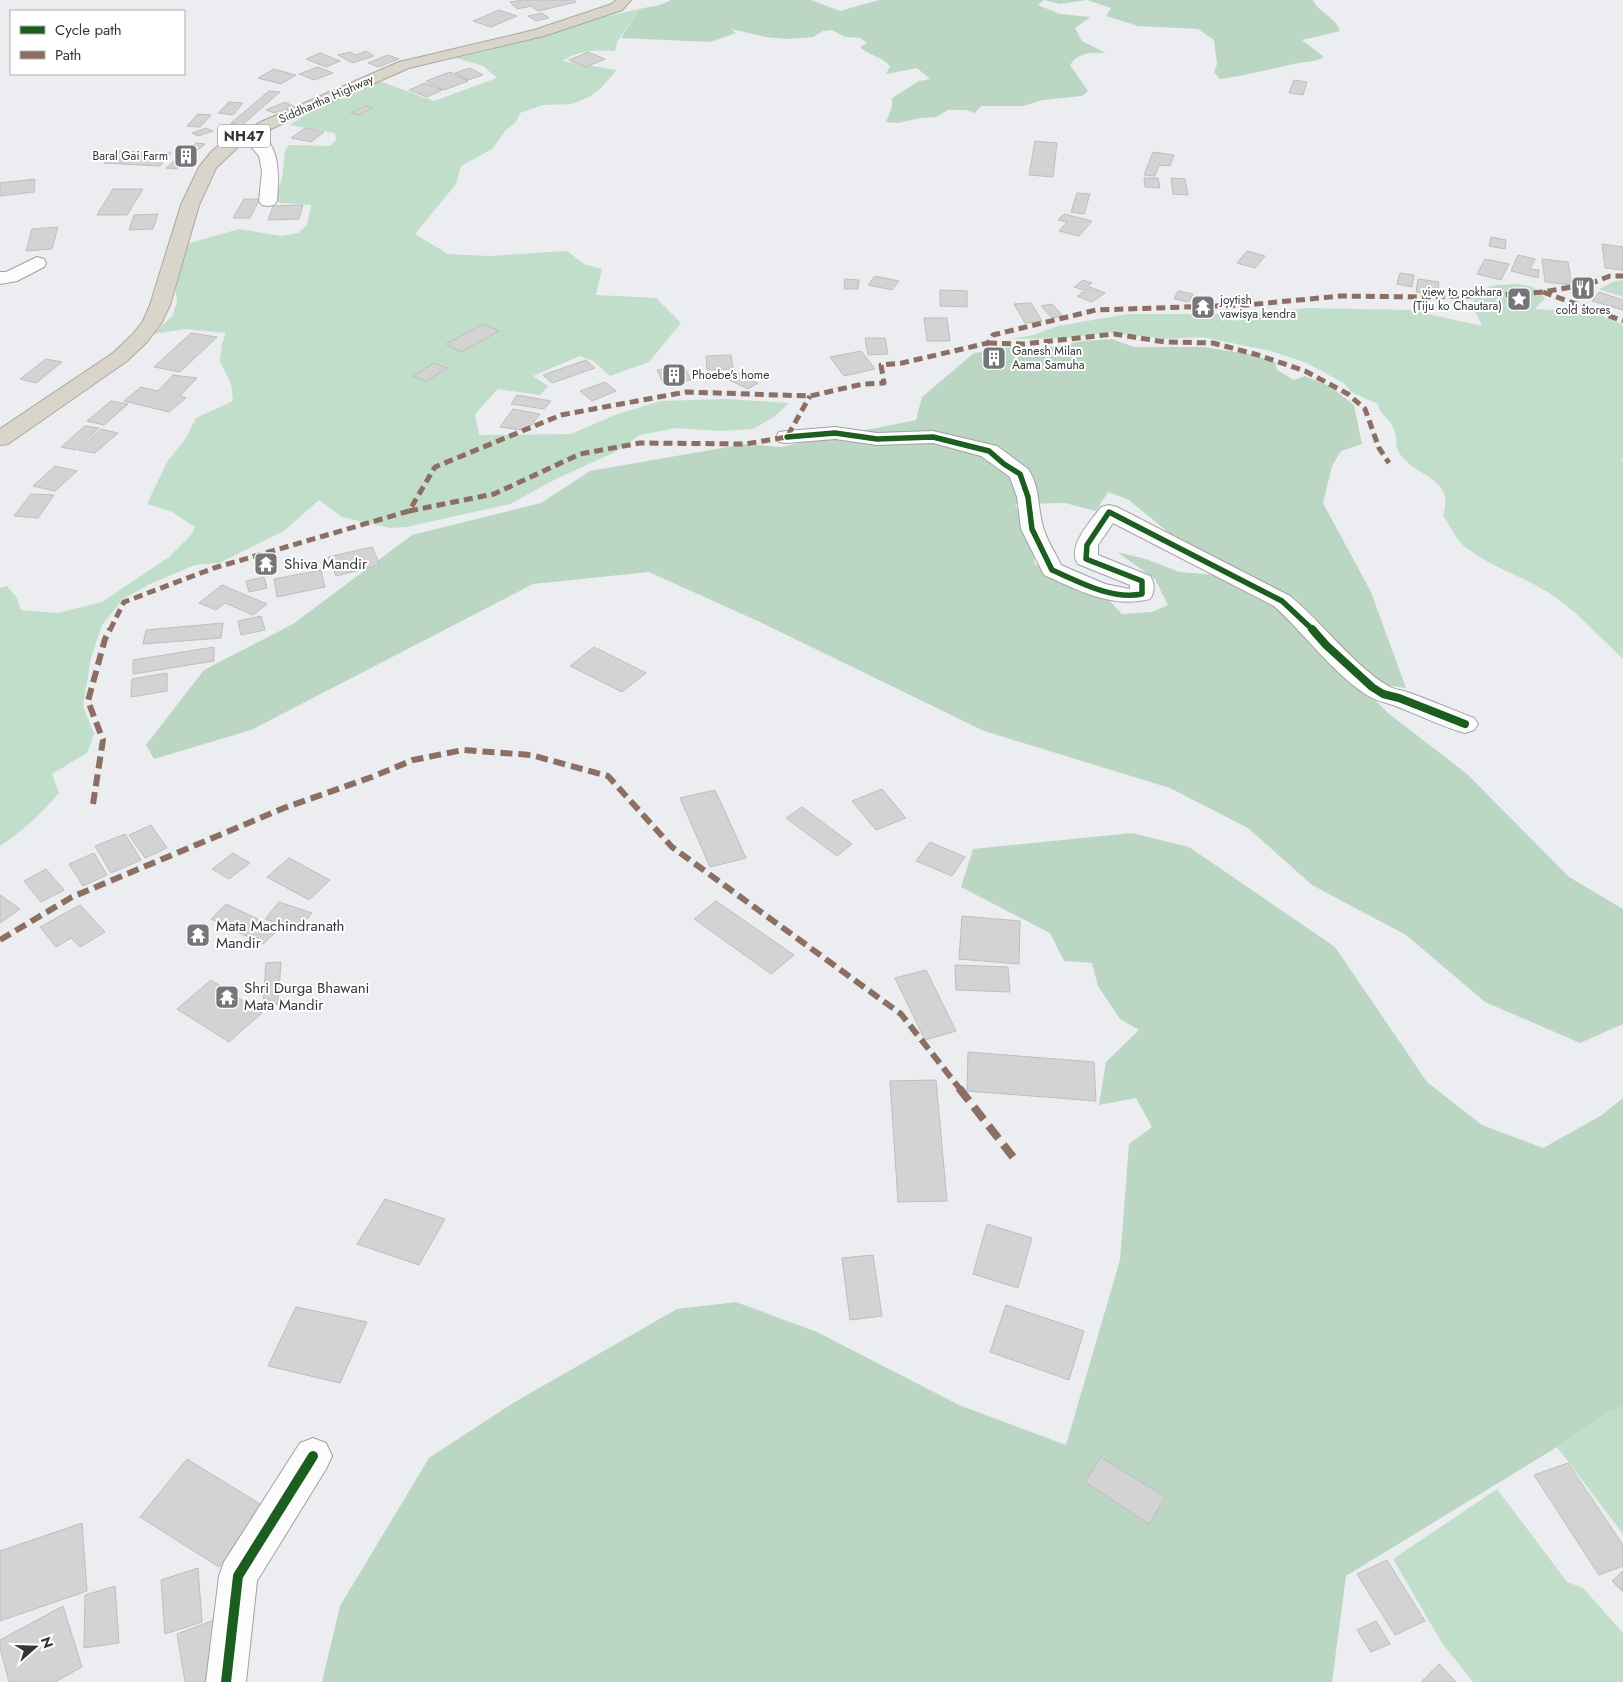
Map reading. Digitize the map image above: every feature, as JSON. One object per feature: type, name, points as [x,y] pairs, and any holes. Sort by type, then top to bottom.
[{"type":"highway","name":"Siddhartha Highway","points":[[0,439],[120,357],[140,338],[152,322],[160,305],[190,205],[208,167],[218,155],[248,134],[404,65],[539,33],[617,7],[624,0]]},
{"type":"street","points":[[248,134],[260,142],[271,159],[268,201]]},
{"type":"street","points":[[0,278],[10,277],[37,263]]},
{"type":"street","points":[[787,437],[835,433],[877,440],[933,437],[989,451],[1004,464],[1020,474],[1028,497],[1032,528],[1052,570],[1119,596],[1134,597],[1142,594],[1142,581],[1086,559],[1087,545],[1109,512],[1282,601],[1303,618],[1326,645],[1372,687],[1383,694],[1399,698],[1465,724]]},
{"type":"street","points":[[226,1682],[238,1576],[313,1456]]},
{"type":"green space","points":[[671,0],[811,0],[840,11],[879,0],[1044,0],[1038,5],[1060,14],[1091,17],[1075,28],[1082,41],[1106,53],[1081,55],[1070,65],[1088,91],[1082,96],[1043,100],[1023,106],[981,106],[975,113],[966,110],[948,110],[936,117],[898,123],[886,122],[892,107],[892,98],[919,81],[930,79],[917,68],[886,74],[890,66],[860,47],[867,43],[860,38],[845,37],[832,30],[823,31],[813,37],[787,39],[766,37],[731,29],[736,33],[710,42],[621,38],[639,9],[660,5]]},
{"type":"green space","points":[[1044,0],[1087,0],[1060,4]]},
{"type":"green space","points":[[1087,0],[1313,0],[1319,9],[1335,22],[1340,31],[1302,40],[1324,57],[1320,59],[1220,79],[1214,72],[1217,64],[1214,40],[1198,29],[1138,26],[1106,16],[1111,8]]},
{"type":"green space","points":[[639,9],[617,42],[615,51],[588,52],[562,61],[617,70],[601,88],[589,97],[572,104],[543,105],[520,113],[516,122],[506,130],[492,149],[461,166],[456,184],[415,234],[448,254],[489,256],[567,251],[584,264],[602,269],[596,295],[656,298],[681,323],[649,362],[610,376],[593,361],[580,356],[533,376],[548,386],[540,395],[498,389],[475,414],[479,435],[571,434],[615,415],[661,401],[726,399],[789,403],[774,417],[753,429],[720,431],[676,428],[640,435],[615,452],[556,479],[510,504],[406,527],[390,528],[342,517],[319,500],[284,531],[219,563],[195,565],[150,584],[123,599],[102,625],[91,658],[83,706],[94,734],[87,753],[52,774],[59,793],[31,822],[0,846],[0,588],[7,586],[17,598],[21,610],[58,613],[102,602],[169,557],[192,534],[195,527],[172,512],[147,504],[167,462],[186,438],[196,418],[233,401],[231,384],[220,361],[222,344],[226,333],[186,329],[153,334],[172,316],[177,303],[174,274],[181,256],[190,243],[239,229],[282,236],[298,233],[307,225],[311,205],[280,203],[275,197],[282,179],[285,151],[289,145],[330,146],[336,140],[335,133],[290,125],[318,107],[349,97],[379,81],[434,101],[497,78],[483,66],[456,58],[490,50],[581,22]]},
{"type":"green space","points":[[1623,280],[1623,297],[1599,289],[1615,281]]},
{"type":"green space","points":[[1517,284],[1533,287],[1545,298],[1535,309],[1591,314],[1623,325],[1623,458],[1621,459],[1623,461],[1623,659],[1555,597],[1475,554],[1464,546],[1455,536],[1443,515],[1445,503],[1444,494],[1440,486],[1403,458],[1397,446],[1393,426],[1381,412],[1378,404],[1351,392],[1345,384],[1307,363],[1271,351],[1202,337],[1165,339],[1109,332],[1066,338],[1014,339],[1033,335],[1058,326],[1128,314],[1256,314],[1307,308],[1410,310],[1482,326],[1472,304],[1478,290],[1497,285]]},
{"type":"green space","points":[[1112,339],[1134,347],[1203,347],[1249,354],[1275,362],[1277,370],[1294,380],[1305,376],[1331,387],[1354,405],[1362,444],[1341,451],[1332,466],[1323,503],[1371,592],[1406,688],[1376,684],[1339,651],[1296,599],[1174,537],[1129,500],[1108,492],[1096,511],[1065,503],[1015,504],[1030,537],[1035,564],[1061,581],[1104,595],[1122,614],[1152,612],[1168,605],[1155,579],[1117,552],[1146,559],[1180,572],[1229,576],[1278,601],[1388,713],[1467,774],[1569,877],[1623,909],[1623,1024],[1580,1043],[1485,1002],[1406,935],[1312,885],[1248,828],[1170,788],[984,731],[762,623],[649,572],[533,584],[251,730],[154,759],[146,745],[204,670],[293,624],[412,535],[541,503],[590,471],[745,444],[781,447],[916,420],[922,397],[974,353],[1007,348],[1040,349],[1083,341]]},
{"type":"green space","points":[[1132,833],[1189,847],[1335,947],[1427,1082],[1482,1125],[1543,1148],[1602,1115],[1623,1098],[1623,1406],[1607,1413],[1557,1447],[1346,1576],[1332,1682],[322,1682],[340,1606],[429,1458],[513,1403],[677,1309],[736,1302],[817,1332],[959,1405],[1066,1445],[1120,1260],[1129,1144],[1152,1127],[1136,1098],[1099,1105],[1106,1062],[1139,1030],[1120,1019],[1098,986],[1092,963],[1064,961],[1050,933],[961,887],[973,849]]},
{"type":"green space","points":[[1623,1406],[1623,1534],[1557,1447],[1607,1413]]},
{"type":"green space","points":[[1497,1489],[1567,1582],[1583,1588],[1623,1633],[1623,1682],[1473,1682],[1442,1643],[1393,1559]]},
{"type":"building","points":[[523,0],[573,0],[576,2],[538,11],[531,6],[517,9],[510,2]]},
{"type":"building","points":[[499,10],[517,16],[491,27],[473,21]]},
{"type":"building","points":[[542,13],[549,18],[536,21],[528,16]]},
{"type":"building","points":[[366,51],[374,56],[352,63],[338,55],[350,52],[356,55]]},
{"type":"building","points":[[588,52],[605,59],[586,67],[569,60]]},
{"type":"building","points":[[320,53],[340,61],[326,67],[306,59]]},
{"type":"building","points":[[388,55],[399,59],[378,67],[368,63]]},
{"type":"building","points":[[318,67],[333,73],[314,80],[299,74]]},
{"type":"building","points":[[470,68],[483,75],[468,80],[455,73]]},
{"type":"building","points":[[274,69],[296,75],[281,84],[258,78]]},
{"type":"building","points":[[450,72],[468,81],[444,90],[426,81]]},
{"type":"building","points":[[1294,80],[1307,82],[1303,95],[1289,93]]},
{"type":"building","points":[[425,83],[442,90],[427,97],[409,90]]},
{"type":"building","points":[[269,91],[280,92],[242,125],[231,123]]},
{"type":"building","points":[[229,102],[243,103],[233,115],[218,113]]},
{"type":"building","points":[[285,102],[293,106],[274,113],[266,110]]},
{"type":"building","points":[[365,106],[373,108],[359,115],[351,113]]},
{"type":"building","points":[[198,114],[211,115],[200,127],[187,126]]},
{"type":"building","points":[[206,128],[213,131],[198,136],[192,133]]},
{"type":"building","points":[[305,128],[324,132],[311,142],[291,138]]},
{"type":"building","points":[[1035,141],[1057,143],[1053,177],[1029,175]]},
{"type":"building","name":"Baral Gai Farm","points":[[196,143],[205,144],[176,169],[166,168]]},
{"type":"building","points":[[115,151],[171,153],[160,166],[104,163]]},
{"type":"building","points":[[1153,152],[1174,155],[1170,166],[1159,165],[1155,176],[1144,175]]},
{"type":"building","points":[[1144,178],[1158,178],[1160,188],[1145,187]]},
{"type":"building","points":[[1171,178],[1185,179],[1188,195],[1173,194]]},
{"type":"building","points":[[35,179],[34,192],[0,196],[0,183]]},
{"type":"building","points":[[113,189],[143,189],[127,215],[97,215]]},
{"type":"building","points":[[1077,193],[1090,194],[1084,214],[1071,212]]},
{"type":"building","points":[[244,199],[260,199],[250,218],[233,218]]},
{"type":"building","points":[[303,205],[299,219],[268,220],[273,206]]},
{"type":"building","points":[[158,214],[153,229],[129,230],[134,215]]},
{"type":"building","points":[[1064,214],[1092,221],[1079,236],[1059,231],[1067,222],[1058,220]]},
{"type":"building","points":[[58,227],[52,249],[26,251],[32,229]]},
{"type":"building","points":[[1491,237],[1506,240],[1505,249],[1489,246]]},
{"type":"building","points":[[1602,244],[1623,247],[1623,270],[1605,268]]},
{"type":"building","points":[[1247,251],[1265,256],[1255,268],[1237,263]]},
{"type":"building","points":[[1518,255],[1535,259],[1530,269],[1539,270],[1538,278],[1511,271]]},
{"type":"building","points":[[1485,259],[1509,264],[1501,280],[1477,274]]},
{"type":"building","points":[[1542,259],[1568,262],[1572,285],[1545,282]]},
{"type":"building","points":[[1400,273],[1414,275],[1412,287],[1397,284]]},
{"type":"building","points":[[875,276],[899,281],[892,290],[868,285]]},
{"type":"building","points":[[845,279],[859,280],[858,289],[844,289]]},
{"type":"building","points":[[1418,279],[1439,282],[1437,295],[1416,292]]},
{"type":"building","points":[[1083,280],[1092,283],[1083,290],[1074,287]]},
{"type":"building","points":[[1090,287],[1105,293],[1092,302],[1077,296]]},
{"type":"building","points":[[940,290],[967,291],[967,307],[940,306]]},
{"type":"building","points":[[1178,291],[1193,294],[1189,302],[1174,299]]},
{"type":"building","points":[[1599,292],[1623,300],[1623,310],[1592,301]]},
{"type":"building","points":[[1031,303],[1042,321],[1025,323],[1014,304]]},
{"type":"building","points":[[1052,304],[1063,316],[1052,318],[1041,306]]},
{"type":"building","points":[[924,318],[947,318],[950,341],[927,341]]},
{"type":"building","points":[[484,324],[499,331],[461,352],[446,344]]},
{"type":"building","points":[[191,333],[217,337],[180,372],[154,367]]},
{"type":"building","points":[[865,338],[885,338],[888,354],[868,355]]},
{"type":"building","points":[[861,351],[875,369],[844,376],[830,357]]},
{"type":"building","name":"Ganesh Milan Aama Samuha","points":[[1001,351],[1010,362],[986,366],[978,355]]},
{"type":"building","points":[[731,355],[733,369],[707,370],[706,356]]},
{"type":"building","points":[[46,359],[62,362],[36,383],[20,379]]},
{"type":"building","points":[[586,360],[595,368],[552,383],[543,375]]},
{"type":"building","points":[[434,363],[447,368],[427,381],[413,376]]},
{"type":"building","name":"Phoebe's home","points":[[684,366],[691,380],[664,385],[657,370]]},
{"type":"building","points":[[735,372],[758,383],[748,389],[725,378]]},
{"type":"building","points":[[173,375],[197,378],[180,396],[186,398],[169,412],[124,401],[141,387],[158,391]]},
{"type":"building","points":[[605,382],[616,391],[592,401],[580,391]]},
{"type":"building","points":[[517,395],[551,401],[544,409],[511,404]]},
{"type":"building","points":[[111,401],[128,404],[104,425],[87,421]]},
{"type":"building","points":[[513,409],[540,414],[527,431],[500,427]]},
{"type":"building","points":[[85,426],[99,428],[76,450],[61,447]]},
{"type":"building","points":[[101,429],[118,433],[95,453],[78,450]]},
{"type":"building","points":[[55,466],[77,471],[55,491],[33,486]]},
{"type":"building","points":[[31,494],[54,495],[38,518],[14,516]]},
{"type":"building","points":[[372,547],[380,565],[336,576],[328,557]]},
{"type":"building","points":[[321,570],[325,587],[277,597],[274,579]]},
{"type":"building","points":[[264,577],[267,588],[249,592],[246,581]]},
{"type":"building","points":[[222,585],[267,604],[253,615],[225,603],[216,610],[199,603]]},
{"type":"building","points":[[261,616],[265,630],[241,635],[238,621]]},
{"type":"building","points":[[223,623],[221,638],[143,644],[146,630]]},
{"type":"building","points":[[214,647],[214,661],[133,674],[133,660]]},
{"type":"building","points":[[594,647],[646,673],[622,692],[570,666]]},
{"type":"building","points":[[167,673],[167,691],[131,697],[132,679]]},
{"type":"building","points":[[882,789],[906,818],[876,830],[852,801]]},
{"type":"building","points":[[715,790],[746,858],[710,867],[680,798]]},
{"type":"building","points":[[802,807],[852,844],[837,856],[786,818]]},
{"type":"building","points":[[151,825],[167,848],[145,858],[129,835]]},
{"type":"building","points":[[125,834],[141,860],[111,873],[95,846]]},
{"type":"building","points":[[930,842],[965,857],[952,876],[916,861]]},
{"type":"building","points":[[94,853],[107,875],[83,886],[69,864]]},
{"type":"building","points":[[233,853],[250,863],[229,879],[212,869]]},
{"type":"building","points":[[289,858],[330,880],[309,900],[267,877]]},
{"type":"building","points":[[46,869],[64,890],[41,902],[24,881]]},
{"type":"building","points":[[0,895],[20,909],[0,923]]},
{"type":"building","points":[[716,901],[794,955],[771,974],[694,919]]},
{"type":"building","points":[[279,902],[312,913],[297,930],[265,919]]},
{"type":"building","points":[[226,904],[279,929],[263,944],[211,919]]},
{"type":"building","points":[[80,905],[105,932],[80,947],[71,938],[56,947],[40,927]]},
{"type":"building","points":[[962,916],[1020,921],[1019,964],[959,959]]},
{"type":"building","points":[[281,962],[278,1004],[263,1006],[266,963]]},
{"type":"building","points":[[955,965],[1008,967],[1010,992],[956,990]]},
{"type":"building","points":[[926,970],[956,1031],[925,1040],[895,978]]},
{"type":"building","points":[[211,980],[262,1013],[229,1042],[177,1009]]},
{"type":"building","points":[[968,1052],[1094,1062],[1096,1101],[967,1091]]},
{"type":"building","points":[[936,1080],[947,1201],[898,1202],[890,1081]]},
{"type":"building","points":[[385,1199],[445,1219],[419,1265],[357,1244]]},
{"type":"building","points":[[987,1224],[1032,1238],[1018,1288],[973,1274]]},
{"type":"building","points":[[873,1255],[882,1316],[850,1320],[842,1258]]},
{"type":"building","points":[[1006,1305],[1084,1331],[1069,1380],[990,1352]]},
{"type":"building","points":[[296,1307],[367,1322],[340,1383],[268,1366]]},
{"type":"building","points":[[1101,1457],[1165,1497],[1149,1524],[1085,1482]]},
{"type":"building","points":[[187,1459],[265,1507],[219,1567],[140,1517]]},
{"type":"building","points":[[1568,1463],[1623,1545],[1623,1566],[1599,1575],[1534,1475]]},
{"type":"building","points":[[82,1523],[87,1591],[0,1621],[0,1551]]},
{"type":"building","points":[[1387,1560],[1425,1621],[1395,1635],[1357,1574]]},
{"type":"building","points":[[198,1568],[202,1622],[165,1634],[161,1580]]},
{"type":"building","points":[[1623,1571],[1623,1592],[1612,1581]]},
{"type":"building","points":[[115,1586],[119,1643],[84,1648],[85,1595]]},
{"type":"building","points":[[63,1606],[82,1667],[55,1682],[9,1682],[0,1648],[0,1640]]},
{"type":"building","points":[[214,1620],[209,1682],[185,1682],[177,1634]]},
{"type":"building","points":[[1376,1621],[1390,1644],[1371,1652],[1357,1630]]},
{"type":"building","points":[[1439,1664],[1456,1682],[1421,1682]]},
{"type":"marked path","points":[[93,804],[103,740],[88,701],[105,639],[124,602],[214,568],[409,511],[435,467],[561,415],[686,392],[810,396],[863,384],[884,383],[881,365],[902,363],[988,343],[993,335],[1096,310],[1246,305],[1341,296],[1425,297],[1499,295],[1543,292],[1589,284],[1610,276],[1623,276]]},
{"type":"marked path","points":[[1543,292],[1623,321]]},
{"type":"marked path","points":[[988,343],[1024,344],[1114,334],[1165,342],[1213,343],[1258,355],[1305,371],[1348,394],[1365,409],[1379,448],[1389,463]]},
{"type":"marked path","points":[[409,511],[494,494],[580,454],[640,443],[745,444],[787,437],[810,396]]},
{"type":"marked path","points":[[0,940],[72,897],[284,808],[372,777],[413,760],[463,750],[531,755],[608,776],[672,847],[901,1014],[1013,1157]]},
{"type":"cycle path","points":[[787,437],[835,433],[877,439],[933,437],[989,451],[1004,464],[1020,474],[1028,497],[1032,529],[1052,570],[1109,593],[1132,596],[1142,594],[1142,581],[1086,559],[1087,545],[1109,512],[1282,601],[1303,619],[1326,645],[1372,687],[1383,694],[1399,698],[1465,724]]},
{"type":"cycle path","points":[[226,1682],[238,1576],[313,1456]]},
{"type":"place","name":"Baral Gai Farm","points":[[186,156]]},
{"type":"place","name":"cold stores","points":[[1583,288]]},
{"type":"place","name":"view to pokhara (Tiju ko Chautara)","points":[[1519,299]]},
{"type":"place","name":"joytish vawisya kendra","points":[[1203,307]]},
{"type":"place","name":"Ganesh Milan Aama Samuha","points":[[994,358]]},
{"type":"place","name":"Phoebe's home","points":[[674,375]]},
{"type":"place","name":"Shiva Mandir","points":[[266,564]]},
{"type":"place","name":"Mata Machindranath Mandir","points":[[198,935]]},
{"type":"place","name":"Shri Durga Bhawani Mata Mandir","points":[[227,997]]}]
